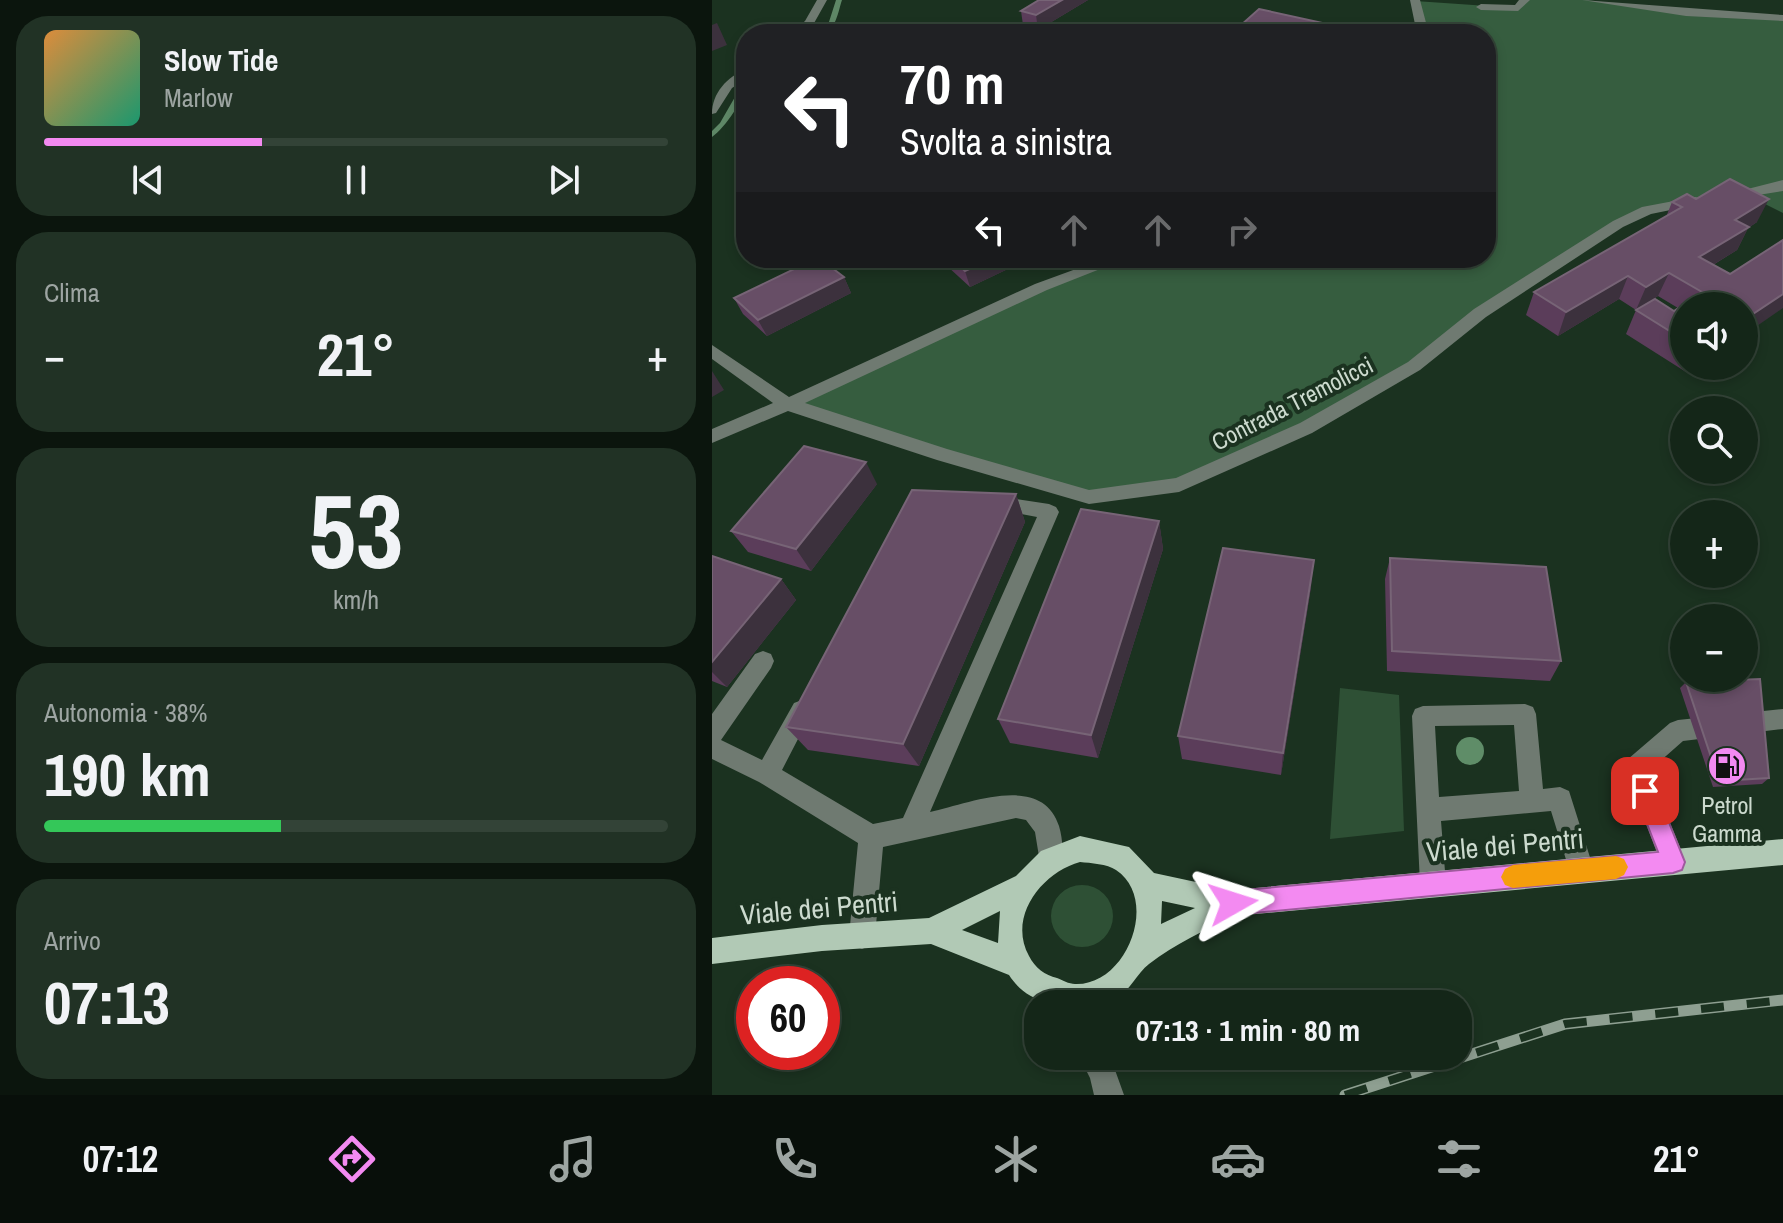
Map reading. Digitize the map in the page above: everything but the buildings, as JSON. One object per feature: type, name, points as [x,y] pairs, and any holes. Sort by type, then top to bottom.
[{"type":"main road","points":[[1044,990],[1031,981],[1017,964],[1009,938],[1012,912],[1023,886],[1050,860],[1080,849],[1097,849],[1125,860],[1145,884],[1151,910],[1151,926],[1141,954],[1115,990]]},
{"type":"main road","name":"Viale dei Pentri","points":[[1145,884],[1233,903],[1783,852]]},
{"type":"main road","name":"Viale dei Pentri","points":[[712,951],[931,931],[1023,886]]},
{"type":"main road","name":"Viale dei Pentri","points":[[1141,954],[1171,933],[1233,903]]},
{"type":"main road","name":"Viale dei Pentri","points":[[931,931],[1017,964]]},
{"type":"street","points":[[808,24],[822,0]]},
{"type":"street","points":[[1415,0],[1421,24]]},
{"type":"street","points":[[1481,7],[1518,8],[1525,0]]},
{"type":"street","points":[[1587,0],[1686,13],[1783,18]]},
{"type":"street","points":[[712,110],[728,86],[736,80]]},
{"type":"street","name":"Contrada Tremolicci","points":[[712,351],[787,404],[944,455],[1089,497],[1179,485],[1306,428],[1414,366],[1480,313],[1618,224],[1647,210],[1778,188],[1783,184]]},
{"type":"street","points":[[712,436],[844,380],[1041,287],[1093,268]]},
{"type":"street","points":[[911,828],[1049,512],[971,498]]},
{"type":"street","points":[[712,733],[763,661]]},
{"type":"street","points":[[767,774],[812,693]]},
{"type":"street","points":[[1433,884],[1423,716],[1525,714],[1532,802]]},
{"type":"street","points":[[1673,862],[1636,767],[1678,731],[1783,719]]},
{"type":"street","points":[[712,747],[767,774],[871,837],[1016,806],[1033,809],[1047,828],[1050,860]]},
{"type":"street","points":[[1428,810],[1560,799],[1581,870]]},
{"type":"street","points":[[862,936],[871,837]]},
{"type":"green space","points":[[1525,0],[1587,0],[1686,13],[1783,18],[1783,213],[1743,193],[1647,210],[1618,224],[1414,366],[1179,485],[1089,497],[787,404],[1041,287],[1093,268],[1496,268],[1496,24],[1421,24],[1415,1],[1517,8]]},
{"type":"green space","points":[[1340,688],[1399,695],[1404,831],[1330,839]]},
{"type":"green space","points":[[1076,885],[1088,885],[1104,894],[1111,904],[1111,928],[1104,938],[1088,947],[1076,947],[1056,933],[1051,922],[1051,910],[1065,890]]},
{"type":"waterway","points":[[832,24],[839,0]]},
{"type":"waterway","points":[[712,135],[723,124],[736,101]]},
{"type":"railway","points":[[1345,1095],[1565,1024],[1783,1000]]},
{"type":"slow traffic","points":[[1513,877],[1616,867]]},
{"type":"place","name":"Petrol Gamma","points":[[1727,766]]},
{"type":"route","points":[[1233,903],[1673,862],[1645,791]]}]
